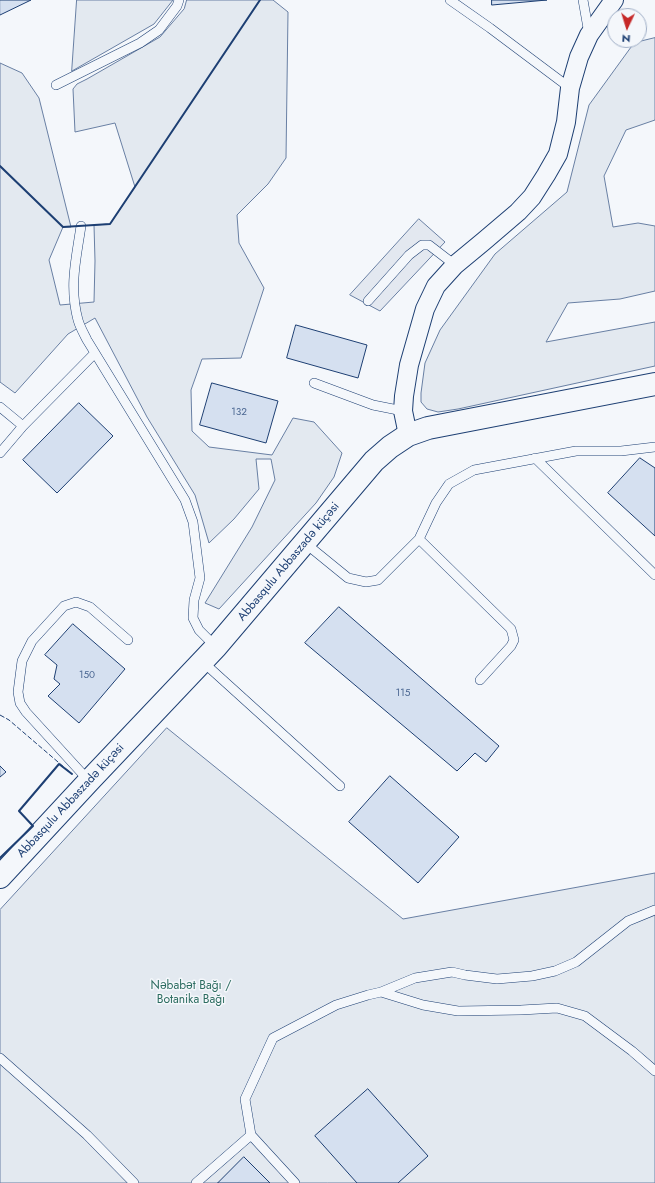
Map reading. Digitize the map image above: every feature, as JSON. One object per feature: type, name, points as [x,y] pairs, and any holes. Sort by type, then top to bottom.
[{"type":"street","points":[[408,435],[403,412],[404,396],[409,365],[425,309],[436,286],[455,265],[518,212],[532,196],[542,181],[558,154],[566,122],[570,88],[579,57],[589,35],[614,0]]},
{"type":"street","name":"Abbasqulu Abbaszadə küçəsi","points":[[1,875],[209,654],[306,543],[374,461],[390,447],[408,435],[428,428],[655,384]]},
{"type":"lane","points":[[56,85],[140,43],[159,30],[177,6],[179,0]]},
{"type":"lane","points":[[450,0],[570,88]]},
{"type":"lane","points":[[583,0],[589,35]]},
{"type":"lane","points":[[81,226],[74,270],[73,295],[78,322],[87,340],[185,500],[193,522],[200,578],[194,600],[193,618],[209,654],[340,786]]},
{"type":"lane","points":[[368,301],[409,255],[422,245],[429,246],[455,265]]},
{"type":"lane","points":[[0,453],[23,426],[95,353]]},
{"type":"lane","points":[[314,383],[373,405],[403,412]]},
{"type":"lane","points":[[0,407],[23,426]]},
{"type":"lane","points":[[306,543],[348,578],[366,582],[378,580],[419,539],[436,503],[449,484],[474,470],[576,451],[621,451],[655,447]]},
{"type":"lane","points":[[535,458],[655,575]]},
{"type":"lane","points":[[419,539],[511,629],[514,640],[480,680]]},
{"type":"lane","points":[[89,781],[26,712],[20,703],[18,692],[22,661],[32,641],[64,606],[76,602],[90,607],[128,640]]},
{"type":"lane","points":[[295,1183],[251,1135],[245,1099],[273,1038],[336,1005],[368,994],[381,992],[415,978],[452,972],[497,979],[532,976],[555,971],[576,962],[628,921],[655,910]]},
{"type":"lane","points":[[381,992],[423,1005],[458,1011],[557,1008],[585,1016],[655,1070]]},
{"type":"lane","points":[[0,1058],[87,1135],[134,1183]]},
{"type":"lane","points":[[196,1183],[251,1135]]},
{"type":"green space","points":[[77,0],[173,0],[154,24],[72,71]]},
{"type":"green space","points":[[187,0],[273,0],[288,12],[286,158],[268,184],[237,215],[239,243],[264,288],[241,358],[202,359],[191,390],[192,431],[209,447],[272,455],[293,418],[314,422],[342,453],[334,477],[316,503],[219,609],[205,603],[252,527],[275,480],[271,459],[256,459],[259,489],[234,519],[209,543],[195,495],[147,417],[95,318],[68,334],[15,393],[0,382],[0,63],[22,73],[39,98],[71,227],[63,227],[49,260],[60,305],[94,302],[94,225],[110,224],[135,187],[115,123],[75,132],[73,89],[77,84],[160,37],[184,9]]},
{"type":"green space","points":[[655,38],[655,120],[626,130],[604,176],[613,227],[638,223],[655,226],[655,291],[620,299],[568,303],[546,342],[655,322],[655,366],[458,409],[438,412],[427,409],[421,402],[425,363],[440,330],[495,254],[567,192],[589,105],[630,48],[647,48],[647,40]]},
{"type":"green space","name":"Nəbabət Bağı / Botanika Bağı","points":[[167,728],[403,919],[655,873],[655,1183],[0,1183],[0,910]]},
{"type":"shaded area","points":[[419,219],[445,242],[380,311],[350,295]]},
{"type":"building","points":[[0,0],[31,0],[0,15]]},
{"type":"building","points":[[492,0],[547,0],[492,5]]},
{"type":"building","points":[[296,325],[367,345],[358,378],[287,358]]},
{"type":"building","points":[[212,383],[278,401],[266,443],[200,425]]},
{"type":"building","points":[[79,403],[113,436],[57,493],[23,460]]},
{"type":"building","points":[[640,458],[655,468],[655,536],[608,493]]},
{"type":"building","points":[[339,607],[499,746],[486,762],[475,753],[457,771],[305,643]]},
{"type":"building","points":[[73,624],[125,669],[79,723],[48,696],[60,684],[54,679],[57,665],[45,655]]},
{"type":"building","points":[[0,766],[6,772],[0,777]]},
{"type":"building","points":[[390,776],[459,837],[418,883],[349,822]]},
{"type":"building","points":[[368,1089],[428,1156],[398,1183],[357,1183],[315,1136]]},
{"type":"building","points":[[244,1157],[270,1183],[218,1183]]},
{"type":"fence","points":[[0,715],[9,720],[72,774]]},
{"type":"wall","points":[[0,166],[63,227],[110,224],[260,0]]},
{"type":"wall","points":[[0,858],[33,826],[19,811],[59,764],[72,774]]}]
